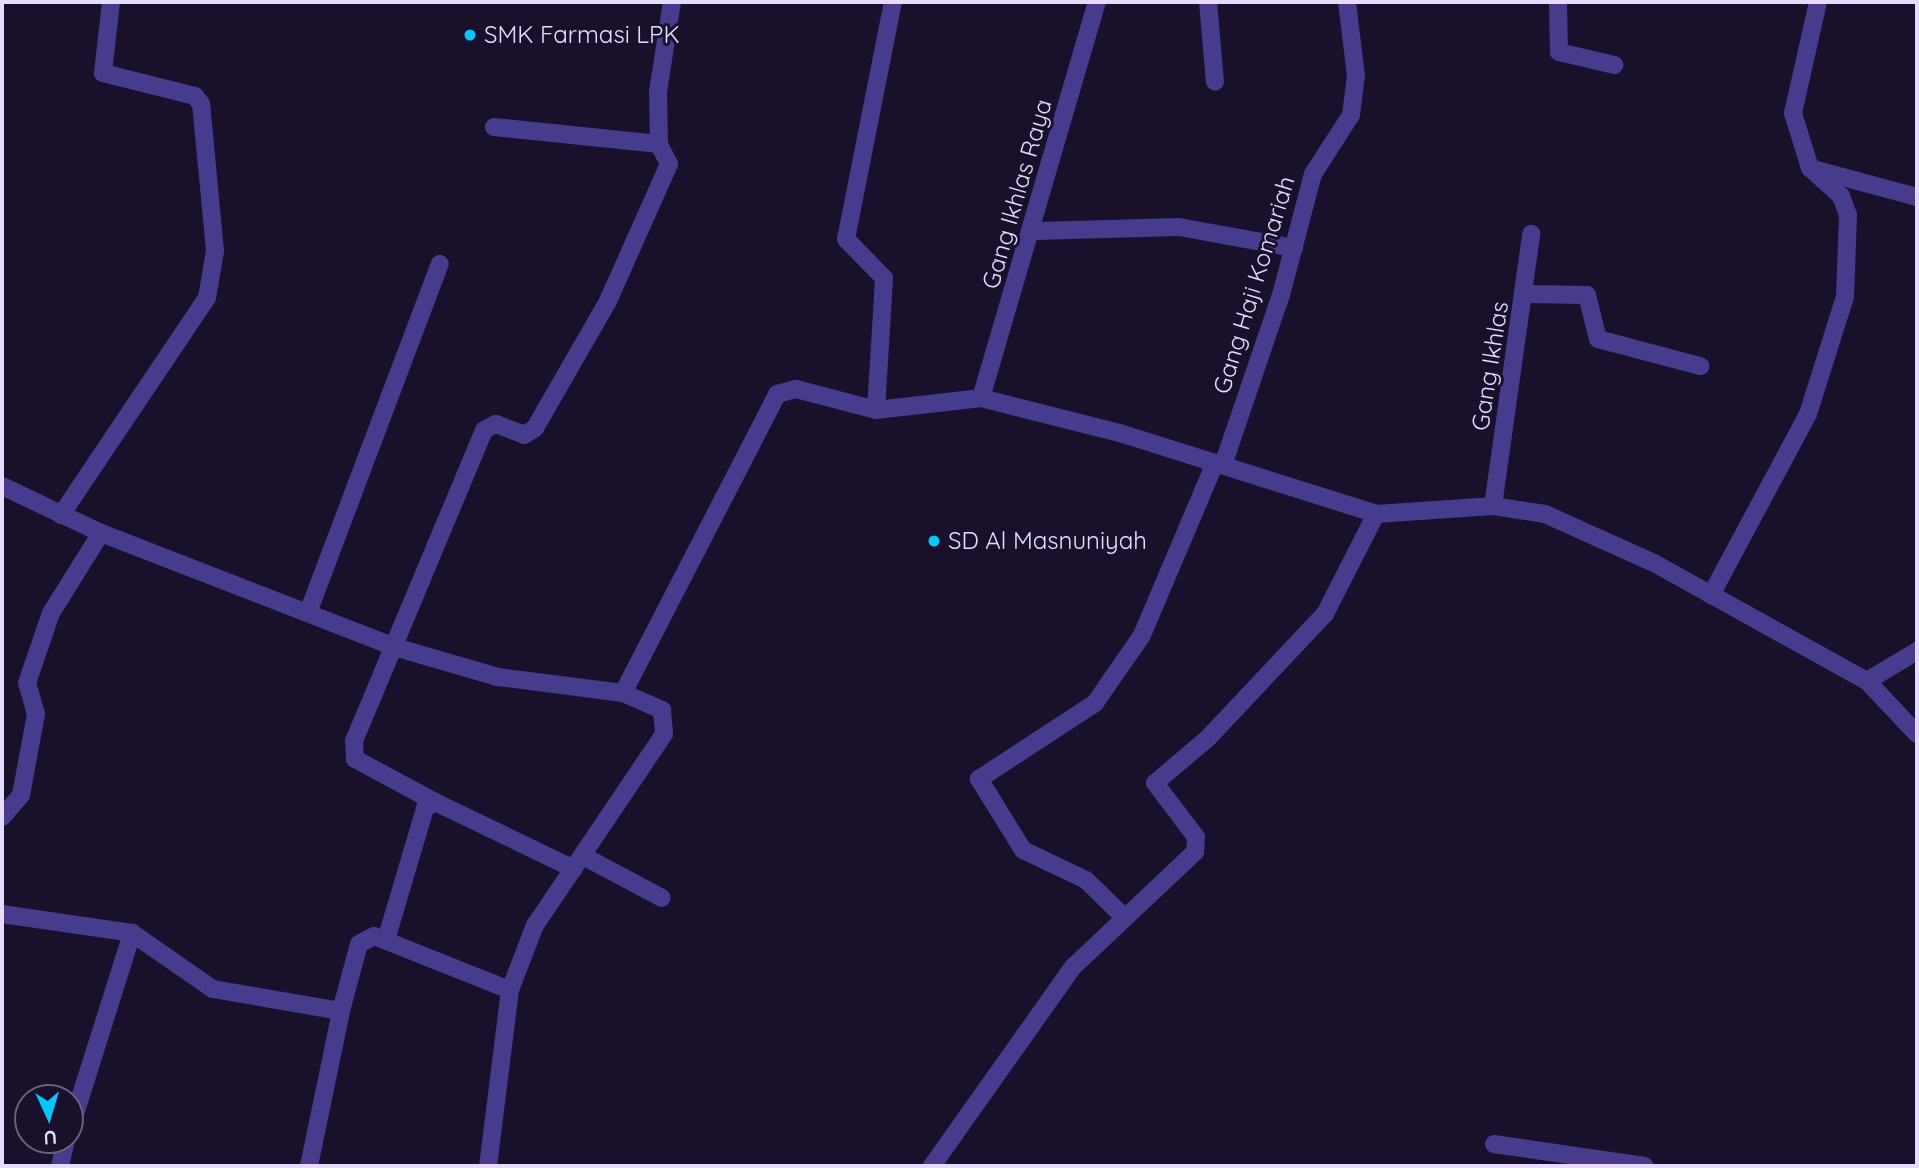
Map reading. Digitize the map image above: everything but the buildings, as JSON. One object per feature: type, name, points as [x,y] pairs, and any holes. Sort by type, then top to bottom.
[{"type":"street","points":[[61,515],[207,298],[215,251],[201,104],[195,96],[103,73],[111,2]]},
{"type":"street","points":[[662,898],[435,802],[355,759],[351,750],[398,648],[484,430],[496,424],[531,433],[608,301],[669,164],[659,144],[658,92],[672,2]]},
{"type":"street","points":[[876,410],[884,278],[846,239],[893,2]]},
{"type":"street","name":"Gang Ikhlas Raya","points":[[981,398],[1035,231],[1097,2]]},
{"type":"street","points":[[1208,2],[1215,82]]},
{"type":"street","name":"Gang Haji Komariah","points":[[1124,917],[1086,880],[1023,850],[979,779],[1095,703],[1142,635],[1219,464],[1294,248],[1312,174],[1351,115],[1356,76],[1347,2]]},
{"type":"street","points":[[1558,2],[1559,52],[1614,65]]},
{"type":"street","points":[[1711,595],[1808,414],[1845,297],[1848,215],[1842,196],[1810,168],[1793,113],[1818,2]]},
{"type":"street","points":[[494,127],[659,144]]},
{"type":"street","points":[[1810,168],[1917,197]]},
{"type":"street","points":[[1035,231],[1179,227],[1294,248]]},
{"type":"street","name":"Gang Ikhlas","points":[[1493,506],[1527,294],[1531,233]]},
{"type":"street","points":[[309,610],[440,264]]},
{"type":"street","points":[[1527,294],[1587,295],[1598,339],[1700,366]]},
{"type":"street","points":[[623,693],[777,394],[800,390],[876,410],[981,398],[1219,464],[1377,514],[1493,506],[1545,514],[1711,595],[1869,683],[1917,734]]},
{"type":"street","points":[[2,486],[101,533],[309,610],[398,648],[498,677],[623,693],[662,710],[667,723],[579,862],[535,925],[510,990],[488,1166]]},
{"type":"street","points":[[932,1166],[1073,967],[1198,847],[1155,783],[1208,738],[1325,614],[1377,514]]},
{"type":"street","points":[[2,817],[21,795],[36,715],[27,682],[51,613],[101,533]]},
{"type":"street","points":[[1869,683],[1917,651]]},
{"type":"street","points":[[386,940],[425,808],[435,802]]},
{"type":"street","points":[[2,914],[132,933],[213,989],[341,1011]]},
{"type":"street","points":[[84,1086],[132,933]]},
{"type":"street","points":[[309,1166],[341,1011],[359,944],[374,936],[510,990]]},
{"type":"street","points":[[1494,1144],[1644,1166]]},
{"type":"place","name":"SMK Farmasi LPK","points":[[470,35]]},
{"type":"place","name":"SD Al Masnuniyah","points":[[934,541]]}]
